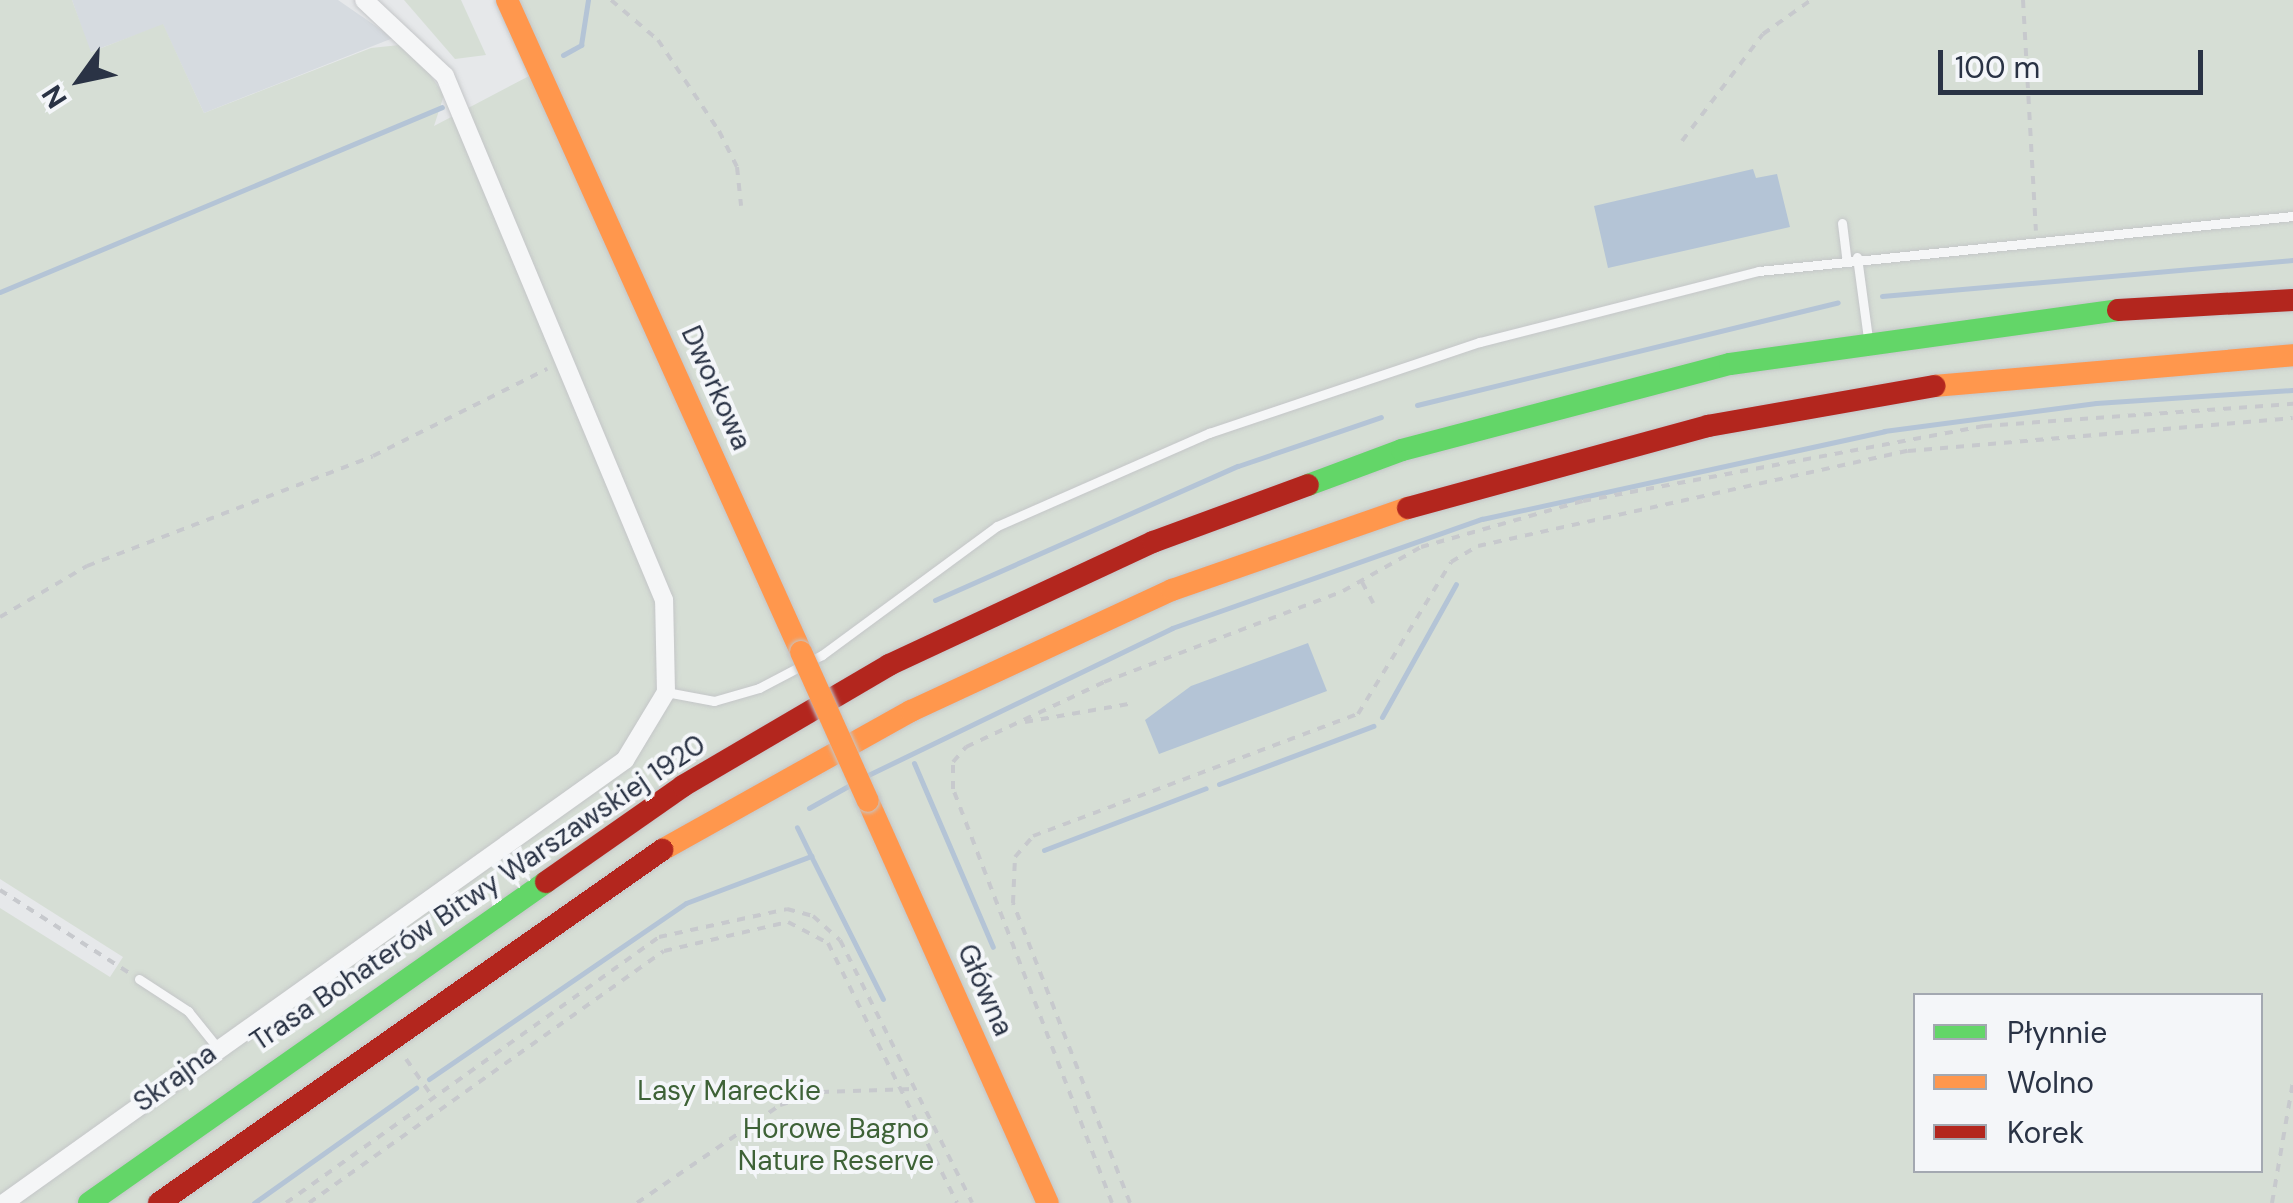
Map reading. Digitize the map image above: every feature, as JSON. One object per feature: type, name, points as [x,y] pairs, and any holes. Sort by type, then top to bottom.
[{"type":"main road","name":"Dworkowa","points":[[507,0],[868,801]]},
{"type":"main road","name":"Trasa Bohaterów Bitwy Warszawskiej 1920","points":[[89,1203],[465,931],[747,747],[980,618],[1354,465],[1617,390],[1868,338],[2079,312],[2293,300]]},
{"type":"main road","points":[[159,1203],[664,849],[911,710],[1172,590],[1480,483],[1708,426],[1961,381],[2293,355]]},
{"type":"main road","name":"Główna","points":[[868,801],[1048,1203]]},
{"type":"street","points":[[364,0],[444,76],[664,600],[666,692]]},
{"type":"street","name":"Skrajna","points":[[4,1203],[218,1046],[625,760],[666,692]]},
{"type":"lane","points":[[666,692],[714,702],[759,688],[822,655],[997,526],[1318,393],[1591,312],[1852,258],[2293,216]]},
{"type":"lane","points":[[1842,223],[1868,338]]},
{"type":"lane","points":[[140,979],[188,1011],[218,1046]]},
{"type":"path","points":[[611,0],[658,40],[718,131],[736,167],[741,206]]},
{"type":"path","points":[[1682,141],[1763,34],[1811,0]]},
{"type":"path","points":[[2023,0],[2037,240]]},
{"type":"path","points":[[0,617],[87,566],[373,456],[547,369]]},
{"type":"path","points":[[1112,1203],[951,779],[966,747],[1362,582],[1440,540],[1753,463],[1984,426],[2293,404]]},
{"type":"path","points":[[1130,1203],[1013,903],[1015,858],[1033,836],[1358,714],[1443,574],[1478,546],[1908,451],[2293,418]]},
{"type":"path","points":[[1362,582],[1374,603]]},
{"type":"path","points":[[1020,722],[1128,704]]},
{"type":"path","points":[[0,890],[140,979]]},
{"type":"path","points":[[286,1203],[659,938],[787,908],[813,916],[840,940],[972,1203]]},
{"type":"path","points":[[309,1203],[664,950],[788,922],[828,943],[958,1203]]},
{"type":"path","points":[[406,1059],[434,1098]]},
{"type":"path","points":[[2272,1203],[2293,1081]]},
{"type":"path","points":[[637,1203],[780,1105],[822,1092],[913,1089]]},
{"type":"shaded area","points":[[72,0],[338,0],[393,38],[204,113],[163,25],[90,52]]},
{"type":"green space","points":[[0,0],[72,0],[91,52],[163,24],[204,113],[371,48],[409,44],[444,95],[434,126],[531,75],[520,0],[2293,0],[2293,1203],[0,1203],[0,908],[110,977],[123,957],[0,879]]},
{"type":"green space","points":[[404,0],[461,0],[486,55],[455,59]]},
{"type":"water","points":[[1753,169],[1756,178],[1777,174],[1790,227],[1608,268],[1594,206]]},
{"type":"water","points":[[1308,643],[1327,691],[1159,754],[1145,720],[1191,686]]},
{"type":"waterway","points":[[563,55],[581,45],[588,0]]},
{"type":"waterway","points":[[0,292],[442,107]]},
{"type":"waterway","points":[[1882,296],[2293,260]]},
{"type":"waterway","points":[[1417,405],[1838,302]]},
{"type":"waterway","points":[[864,777],[1172,628],[1482,519],[1884,431],[2096,403],[2293,390]]},
{"type":"waterway","points":[[935,600],[1238,466],[1381,417]]},
{"type":"waterway","points":[[1382,717],[1456,584]]},
{"type":"waterway","points":[[1219,784],[1373,726]]},
{"type":"waterway","points":[[914,763],[993,947]]},
{"type":"waterway","points":[[809,808],[850,785]]},
{"type":"waterway","points":[[1044,850],[1206,788]]},
{"type":"waterway","points":[[429,1079],[686,903],[811,856],[797,827]]},
{"type":"waterway","points":[[811,856],[883,999]]},
{"type":"waterway","points":[[254,1203],[416,1088]]},
{"type":"traffic: fast","points":[[1308,485],[1402,450],[1730,364],[2118,310]]},
{"type":"traffic: fast","points":[[89,1203],[546,882]]},
{"type":"traffic: slow","points":[[507,0],[801,652]]},
{"type":"traffic: slow","points":[[1934,386],[2293,355]]},
{"type":"traffic: slow","points":[[662,850],[911,711],[1172,590],[1408,508]]},
{"type":"traffic: slow","points":[[801,652],[868,801]]},
{"type":"traffic: slow","points":[[868,801],[1048,1203]]},
{"type":"traffic: jam","points":[[2118,310],[2293,300]]},
{"type":"traffic: jam","points":[[1408,508],[1708,426],[1934,386]]},
{"type":"traffic: jam","points":[[546,882],[683,786],[889,665],[1153,542],[1308,485]]},
{"type":"traffic: jam","points":[[159,1203],[662,850]]},
{"type":"park label","name":"Lasy Mareckie","points":[[729,1091]]},
{"type":"park label","name":"Horowe Bagno Nature Reserve","points":[[836,1145]]}]
